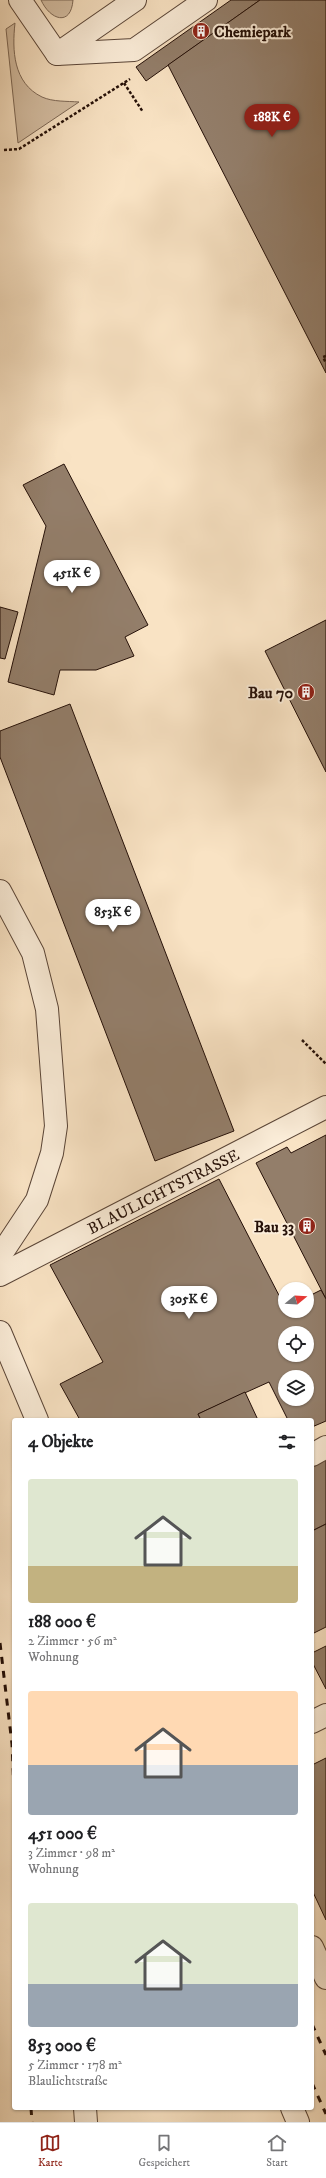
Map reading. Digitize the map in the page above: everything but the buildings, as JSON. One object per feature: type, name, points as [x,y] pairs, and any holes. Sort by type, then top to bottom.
[{"type":"street","points":[[20,0],[57,54]]},
{"type":"street","points":[[57,54],[135,0]]},
{"type":"street","points":[[57,54],[134,50],[206,0]]},
{"type":"street","points":[[0,892],[34,952],[47,1009],[56,1126],[52,1153],[37,1200],[0,1256]]},
{"type":"street","name":"BLAULICHTSTRASSE","points":[[0,1275],[326,1107]]},
{"type":"street","points":[[0,1332],[36,1418]]},
{"type":"street","points":[[314,1454],[326,1448]]},
{"type":"street","points":[[314,1721],[326,1715]]},
{"type":"street","points":[[314,1951],[326,1978]]},
{"type":"street","points":[[85,2110],[86,2122]]},
{"type":"street","points":[[293,2110],[298,2122]]},
{"type":"path","points":[[4,150],[19,149],[134,77]]},
{"type":"path","points":[[124,83],[144,112]]},
{"type":"path","points":[[326,356],[323,357],[326,363]]},
{"type":"path","points":[[302,1040],[326,1064]]},
{"type":"shaded area","points":[[41,0],[73,0],[68,14],[60,18],[50,12]]},
{"type":"shaded area","points":[[15,23],[14,44],[16,65],[25,83],[32,91],[46,99],[79,102],[18,143],[6,29]]},
{"type":"railway","points":[[0,1643],[12,1744]]},
{"type":"railway","points":[[314,2028],[326,2055]]},
{"type":"railway","points":[[314,2087],[326,2114]]},
{"type":"railway","points":[[31,2110],[32,2122]]},
{"type":"place","name":"Chemiepark","points":[[201,31]]},
{"type":"place","name":"Bau 70","points":[[306,692]]},
{"type":"place","name":"Bau 33","points":[[307,1226]]}]
